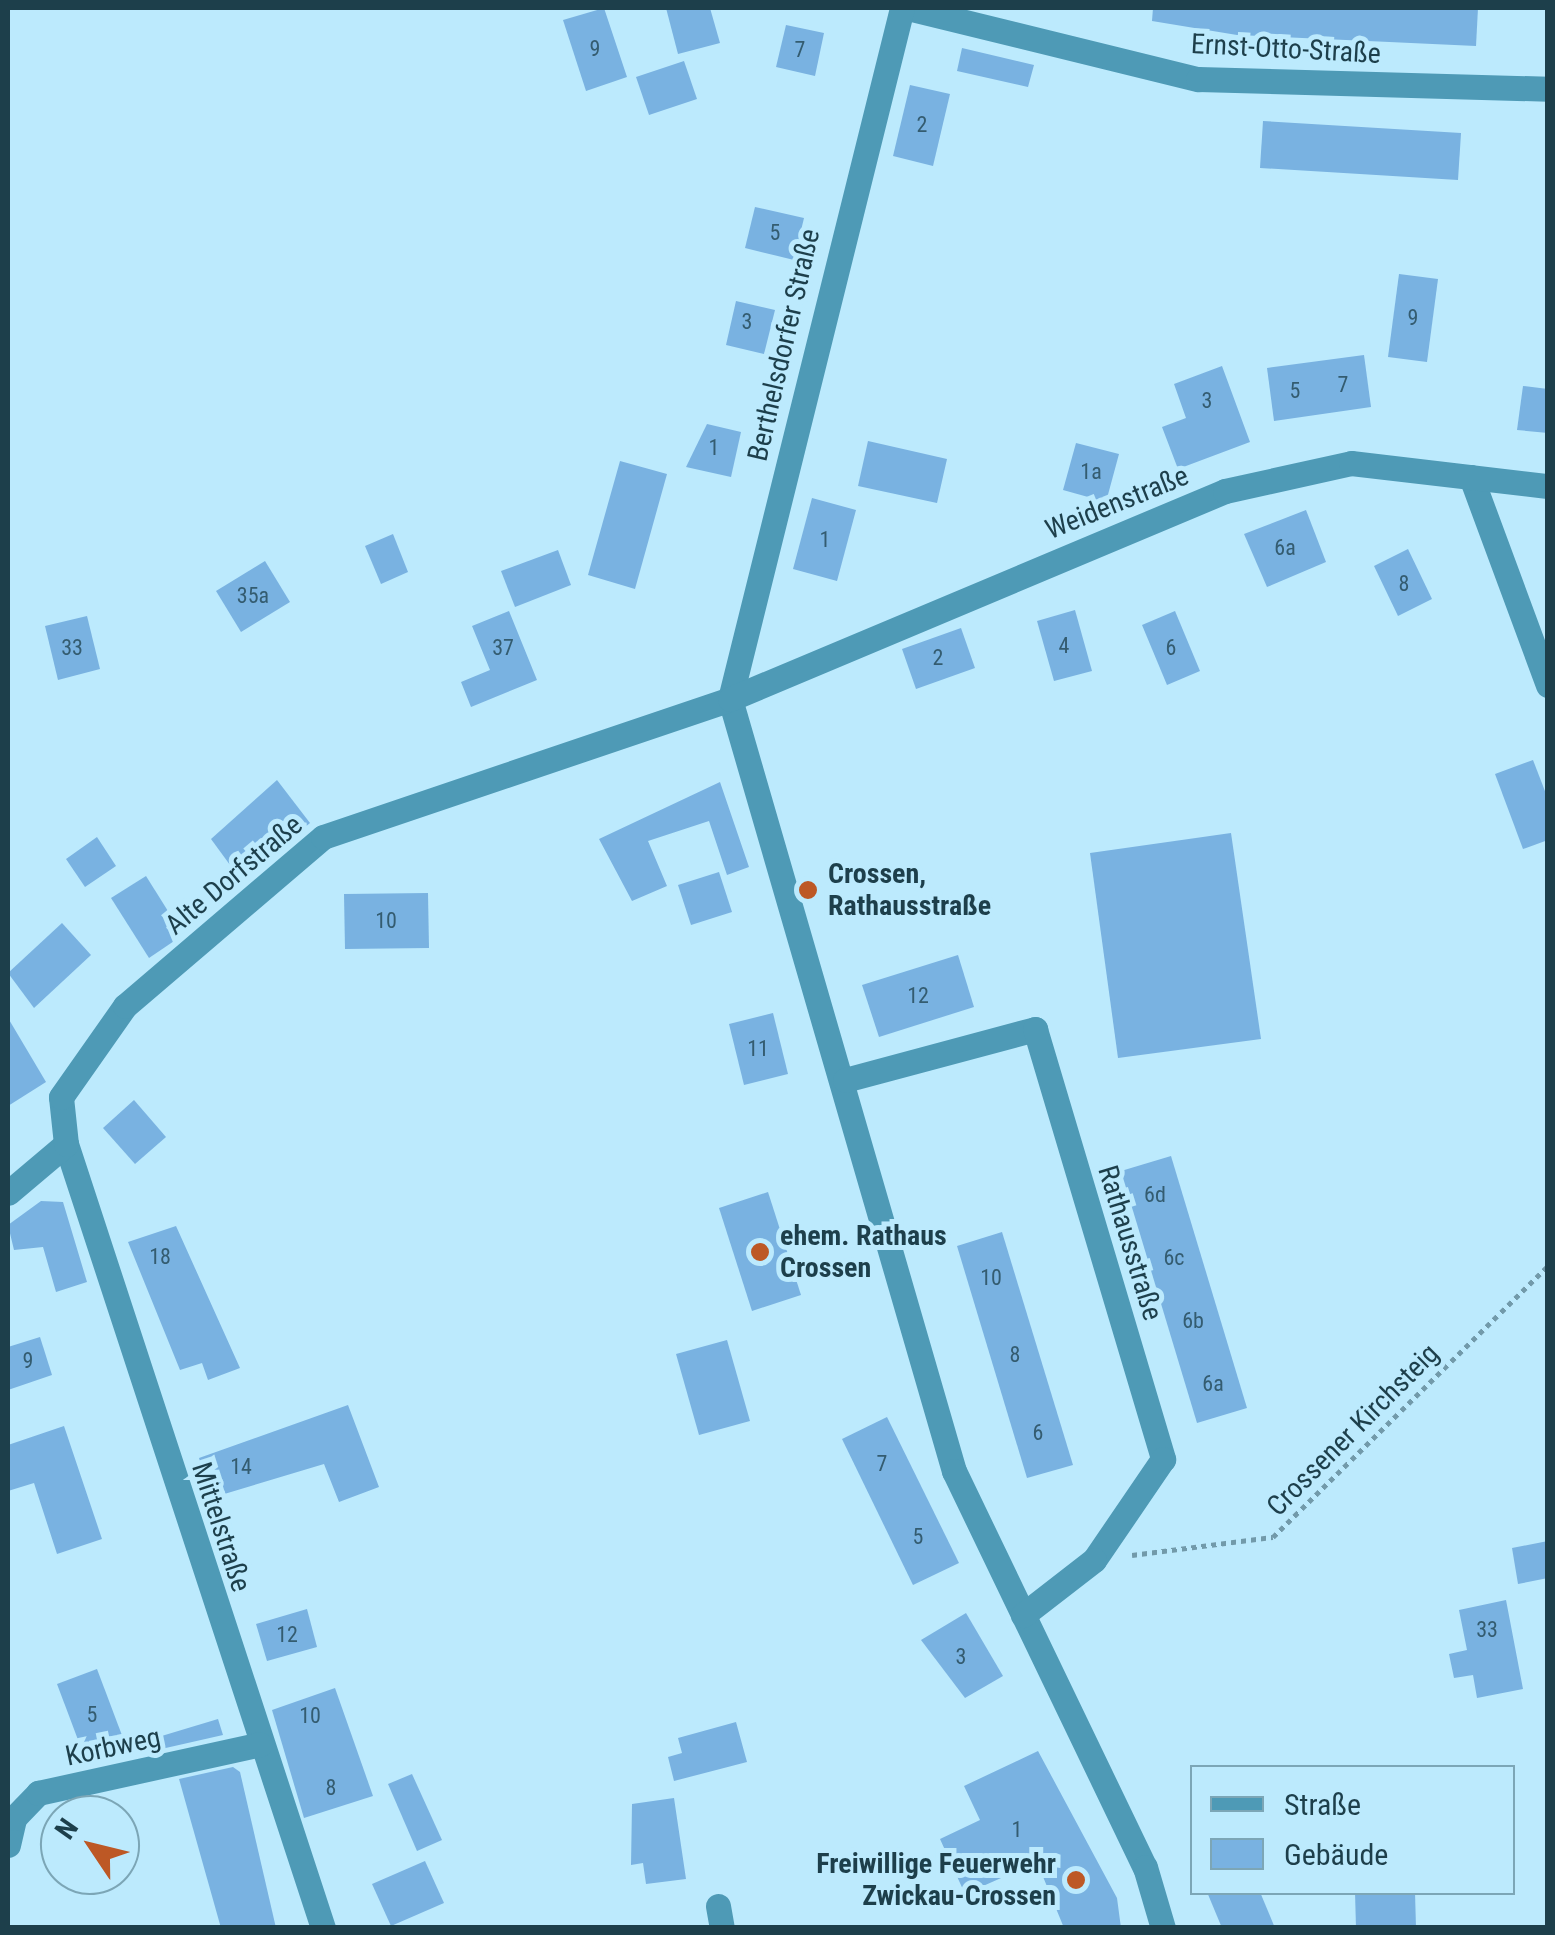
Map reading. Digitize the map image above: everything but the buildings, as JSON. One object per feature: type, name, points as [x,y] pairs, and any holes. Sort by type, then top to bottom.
[{"type":"street","name":"Ernst-Otto-Straße","points":[[905,8],[1198,79],[1548,89]]},
{"type":"street","name":"Berthelsdorfer Straße","points":[[730,699],[905,8]]},
{"type":"street","name":"Weidenstraße","points":[[730,699],[1224,492],[1350,463],[1548,486]]},
{"type":"street","points":[[1470,477],[1548,685]]},
{"type":"street","points":[[730,699],[845,1080],[954,1471],[1145,1867],[1163,1928]]},
{"type":"street","name":"Alte Dorfstraße","points":[[66,1144],[60,1097],[125,1006],[324,837],[730,699]]},
{"type":"street","name":"Rathausstraße","points":[[845,1080],[1035,1029],[1163,1459],[1094,1560],[1023,1616]]},
{"type":"street","points":[[8,1193],[66,1144]]},
{"type":"street","name":"Mittelstraße","points":[[66,1144],[323,1928]]},
{"type":"street","name":"Korbweg","points":[[8,1845],[14,1818],[38,1793],[260,1744]]},
{"type":"path","name":"Crossener Kirchsteig","points":[[1094,1560],[1273,1538],[1548,1266]]},
{"type":"place","name":"Crossen, Rathausstraße","points":[[808,890]]},
{"type":"place","name":"ehem. Rathaus Crossen","points":[[760,1252]]},
{"type":"place","name":"Freiwillige Feuerwehr Zwickau-Crossen","points":[[1076,1880]]}]
